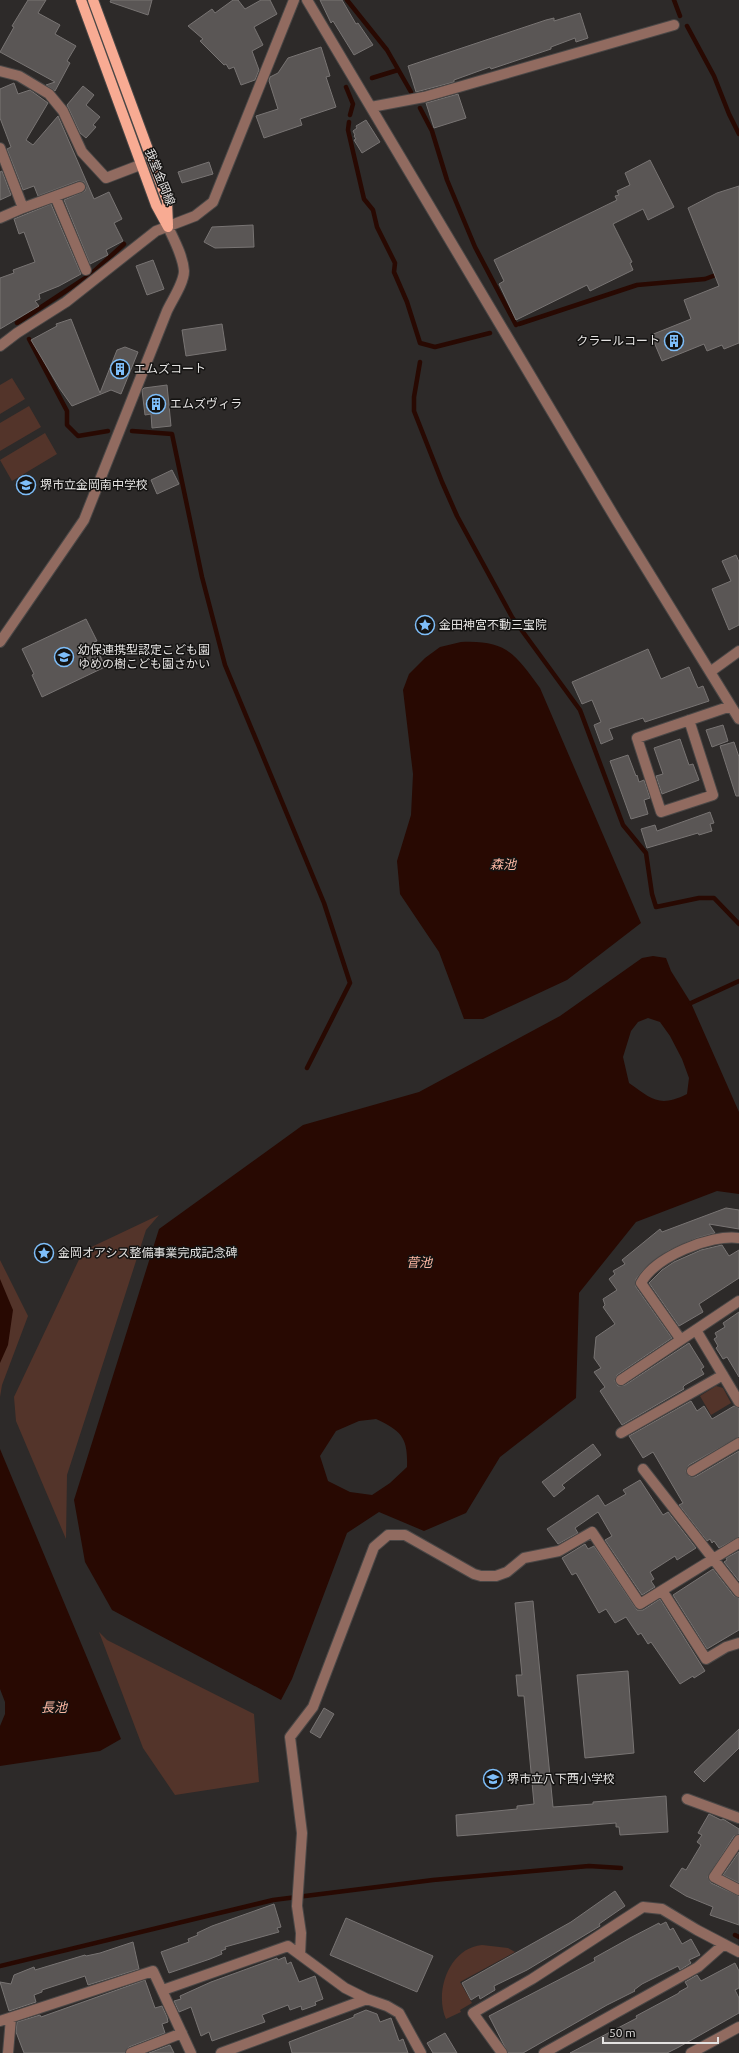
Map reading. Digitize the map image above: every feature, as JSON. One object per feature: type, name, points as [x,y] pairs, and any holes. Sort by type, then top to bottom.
[{"type":"main road","name":"我堂金岡線","points":[[81,0],[140,165],[156,205],[168,227]]},
{"type":"main road","name":"我堂金岡線","points":[[93,0],[167,202],[168,227]]},
{"type":"street","points":[[0,346],[17,333],[66,302],[156,231],[195,216],[212,202],[294,0]]},
{"type":"street","points":[[307,0],[617,521],[739,719]]},
{"type":"street","points":[[371,108],[424,97],[674,25]]},
{"type":"street","points":[[0,71],[19,76],[49,94],[63,111],[82,152],[106,178],[140,165]]},
{"type":"street","points":[[0,148],[23,208]]},
{"type":"street","points":[[0,218],[80,187]]},
{"type":"street","points":[[55,196],[86,270]]},
{"type":"street","points":[[0,642],[84,520],[167,311],[181,282],[184,272],[181,259],[168,227]]},
{"type":"street","points":[[710,672],[739,651]]},
{"type":"street","points":[[689,720],[713,795],[661,812],[637,738],[689,720],[731,706]]},
{"type":"street","points":[[681,1340],[642,1283],[646,1273],[676,1253],[712,1239],[730,1237],[739,1238]]},
{"type":"street","points":[[621,1380],[739,1301]]},
{"type":"street","points":[[696,1330],[739,1402]]},
{"type":"street","points":[[621,1433],[723,1375]]},
{"type":"street","points":[[692,1471],[739,1443]]},
{"type":"street","points":[[643,1469],[714,1558],[739,1592]]},
{"type":"street","points":[[300,1955],[301,1933],[297,1906],[302,1833],[290,1737],[313,1707],[374,1547],[388,1535],[405,1535],[481,1576],[496,1576],[507,1572],[524,1558],[559,1551],[592,1532],[640,1604],[663,1592],[739,1543]]},
{"type":"street","points":[[663,1592],[706,1659],[726,1647],[739,1642]]},
{"type":"street","points":[[687,1798],[739,1818]]},
{"type":"street","points":[[739,1840],[714,1877],[739,1890]]},
{"type":"street","points":[[502,2053],[473,2012],[545,1971],[643,1907],[662,1909],[739,1952]]},
{"type":"street","points":[[544,2053],[698,1967],[724,1944]]},
{"type":"street","points":[[163,1990],[288,1946],[345,1988],[367,1999],[388,2006],[399,2013],[421,2053]]},
{"type":"street","points":[[0,2021],[153,1971],[191,2053]]},
{"type":"street","points":[[221,2053],[367,1999]]},
{"type":"street","points":[[8,2053],[11,2018]]},
{"type":"street","points":[[691,2053],[739,2027]]},
{"type":"street","points":[[131,2053],[182,2033]]},
{"type":"shaded area","points":[[12,378],[25,399],[0,414],[0,385]]},
{"type":"shaded area","points":[[29,406],[41,427],[0,451],[0,423]]},
{"type":"shaded area","points":[[45,433],[57,454],[12,481],[0,460]]},
{"type":"shaded area","points":[[159,1215],[146,1230],[67,1475],[66,1539],[16,1421],[14,1397],[83,1251]]},
{"type":"shaded area","points":[[0,1260],[28,1316],[2,1385],[0,1397]]},
{"type":"shaded area","points":[[716,1386],[723,1388],[731,1403],[711,1415],[700,1396]]},
{"type":"shaded area","points":[[99,1632],[107,1640],[254,1714],[259,1782],[175,1795],[143,1748]]},
{"type":"shaded area","points":[[482,1945],[508,1948],[515,1952],[460,1982],[472,2003],[460,2010],[461,2012],[446,2019],[442,1996],[443,1985],[447,1973],[461,1954],[470,1948]]},
{"type":"water","name":"森池","points":[[461,642],[477,642],[500,647],[516,658],[524,666],[540,688],[641,923],[567,980],[483,1019],[464,1019],[439,952],[400,894],[397,861],[411,815],[413,774],[403,690],[409,674],[425,658],[440,647]]},
{"type":"water","name":"菅池","points":[[653,956],[666,958],[671,971],[691,1003],[739,1112],[739,1194],[717,1191],[636,1222],[579,1293],[576,1398],[500,1457],[466,1513],[424,1531],[379,1512],[347,1533],[292,1679],[281,1700],[112,1610],[85,1562],[74,1500],[159,1229],[303,1125],[419,1092],[560,1016],[642,958]],"holes":[[[648,1018],[660,1022],[670,1036],[682,1059],[689,1078],[687,1094],[669,1100],[656,1100],[629,1083],[623,1057],[631,1031],[638,1022]],[[376,1419],[392,1427],[402,1437],[406,1449],[407,1467],[390,1483],[372,1495],[350,1492],[328,1481],[320,1456],[336,1431],[359,1421]]]},
{"type":"water","points":[[0,1279],[13,1310],[8,1345],[0,1363]]},
{"type":"water","name":"長池","points":[[0,1449],[121,1739],[100,1751],[0,1766],[0,1726],[5,1714],[5,1702],[0,1689]]},
{"type":"building","points":[[28,0],[46,0],[38,13],[60,25],[55,34],[76,46],[67,61],[70,63],[55,91],[46,85],[55,82],[0,52],[14,27],[12,26]]},
{"type":"building","points":[[111,0],[152,0],[148,15],[110,2]]},
{"type":"building","points":[[233,0],[238,0],[245,9],[261,0],[270,0],[277,14],[254,27],[263,45],[252,51],[259,70],[255,80],[241,85],[234,67],[229,69],[226,64],[224,65],[200,41],[203,39],[188,26],[212,9],[215,13]]},
{"type":"building","points":[[320,0],[342,0],[356,24],[358,23],[373,45],[354,55],[333,21],[331,23]]},
{"type":"building","points":[[580,13],[588,38],[576,42],[575,38],[551,47],[551,49],[491,69],[490,67],[454,80],[454,82],[416,92],[408,66],[546,20],[554,18],[554,21]]},
{"type":"building","points":[[321,47],[330,76],[326,77],[336,107],[300,119],[302,125],[264,138],[256,116],[278,109],[269,81],[270,77],[278,73],[288,58]]},
{"type":"building","points":[[14,83],[18,94],[30,90],[48,103],[26,140],[33,145],[58,116],[94,199],[109,192],[122,219],[114,223],[123,241],[106,250],[108,255],[90,264],[64,200],[85,191],[86,188],[84,182],[78,181],[38,196],[34,186],[23,190],[7,149],[11,147],[0,118],[0,89]]},
{"type":"building","points":[[83,86],[94,95],[86,105],[100,117],[93,125],[96,127],[86,138],[80,133],[67,105]]},
{"type":"building","points":[[458,94],[466,118],[434,128],[426,103]]},
{"type":"building","points":[[366,120],[380,142],[362,153],[354,140],[356,139],[353,131],[357,128],[356,126]]},
{"type":"building","points":[[650,160],[674,207],[648,220],[643,209],[613,224],[632,262],[630,263],[633,270],[590,291],[587,285],[516,320],[499,284],[504,281],[494,260],[617,200],[615,196],[619,195],[617,191],[630,185],[625,173]]},
{"type":"building","points":[[209,162],[213,174],[182,183],[178,172]]},
{"type":"building","points":[[2,171],[11,195],[0,200],[0,172]]},
{"type":"building","points":[[739,186],[739,343],[724,349],[722,345],[707,351],[704,344],[662,361],[651,335],[691,319],[684,300],[719,286],[688,208],[717,193]]},
{"type":"building","points":[[51,204],[81,274],[59,286],[39,294],[40,299],[35,301],[39,306],[0,329],[0,278],[14,273],[13,270],[35,262],[24,232],[19,234],[14,219]]},
{"type":"building","points":[[253,225],[254,247],[215,248],[204,242],[212,227]]},
{"type":"building","points":[[153,260],[164,289],[147,295],[136,266]]},
{"type":"building","points":[[71,319],[100,393],[117,350],[125,347],[138,352],[121,394],[111,390],[72,406],[60,389],[31,340],[57,326],[56,324]]},
{"type":"building","points":[[222,324],[226,350],[186,356],[182,330]]},
{"type":"building","name":"エムズヴィラ","points":[[167,385],[171,426],[152,428],[151,414],[145,415],[142,390],[144,388]]},
{"type":"building","points":[[172,470],[179,484],[157,494],[151,480]]},
{"type":"building","points":[[736,555],[739,562],[739,625],[729,630],[712,589],[731,581],[722,561]]},
{"type":"building","points":[[86,619],[97,641],[94,642],[105,667],[42,697],[32,675],[34,674],[22,649]]},
{"type":"building","points":[[648,649],[661,679],[689,667],[698,688],[703,686],[709,701],[645,722],[643,718],[609,729],[613,739],[601,744],[594,725],[601,722],[592,700],[582,704],[572,682]]},
{"type":"building","points":[[723,725],[728,741],[712,747],[706,730]]},
{"type":"building","points":[[680,739],[689,765],[693,764],[699,780],[662,794],[656,776],[663,774],[654,748]]},
{"type":"building","points":[[734,742],[739,757],[739,796],[736,796],[720,746]]},
{"type":"building","points":[[628,755],[639,782],[644,780],[650,798],[644,800],[648,814],[631,819],[610,761]]},
{"type":"building","points":[[710,812],[714,823],[710,824],[712,831],[699,835],[698,833],[647,848],[641,829],[655,825],[657,831]]},
{"type":"building","points":[[726,1208],[739,1210],[739,1229],[709,1224],[715,1233],[697,1238],[668,1251],[644,1269],[636,1279],[636,1287],[672,1338],[617,1375],[615,1381],[618,1386],[625,1385],[689,1343],[704,1367],[701,1369],[704,1374],[685,1385],[683,1387],[684,1389],[622,1425],[600,1391],[605,1387],[594,1372],[601,1368],[594,1358],[596,1337],[615,1324],[603,1307],[605,1305],[603,1299],[617,1290],[609,1279],[615,1274],[613,1271],[625,1264],[622,1260],[660,1229],[662,1232]]},
{"type":"building","points":[[722,1245],[729,1256],[739,1250],[739,1278],[699,1304],[703,1312],[679,1326],[649,1283],[662,1270],[674,1262],[701,1250]]},
{"type":"building","points":[[739,1312],[739,1377],[727,1357],[723,1359],[716,1348],[718,1346],[714,1339],[717,1337],[715,1333],[725,1327],[723,1323]]},
{"type":"building","points":[[691,1401],[697,1411],[704,1406],[712,1419],[734,1406],[739,1408],[739,1437],[689,1465],[686,1471],[689,1476],[695,1477],[739,1451],[739,1537],[719,1548],[714,1541],[712,1543],[710,1539],[707,1541],[679,1505],[683,1503],[653,1452],[643,1458],[629,1436]]},
{"type":"building","points":[[593,1444],[601,1455],[562,1485],[565,1488],[554,1497],[542,1482]]},
{"type":"building","points":[[640,1480],[663,1515],[668,1512],[696,1548],[677,1560],[675,1556],[650,1572],[654,1579],[651,1581],[655,1587],[642,1595],[605,1540],[612,1536],[598,1512],[575,1528],[578,1533],[558,1544],[547,1529],[598,1495],[605,1506],[626,1494],[623,1490]]},
{"type":"building","points":[[585,1544],[588,1549],[594,1546],[637,1610],[643,1610],[660,1599],[705,1671],[680,1684],[651,1642],[648,1644],[641,1633],[638,1635],[626,1617],[615,1623],[606,1609],[599,1613],[576,1573],[572,1575],[562,1558]]},
{"type":"building","points":[[739,1551],[739,1581],[724,1562],[727,1560],[726,1558]]},
{"type":"building","points":[[713,1569],[734,1596],[739,1598],[739,1630],[707,1649],[673,1595]]},
{"type":"building","points":[[533,1601],[553,1807],[666,1796],[668,1832],[620,1835],[619,1827],[616,1827],[616,1823],[457,1836],[456,1815],[517,1809],[517,1806],[534,1804],[524,1696],[518,1696],[516,1675],[522,1675],[515,1603]]},
{"type":"building","points":[[628,1671],[634,1753],[585,1758],[577,1675]]},
{"type":"building","points":[[324,1708],[334,1714],[320,1738],[310,1732]]},
{"type":"building","points":[[739,1729],[739,1748],[704,1782],[694,1772]]},
{"type":"building","points":[[709,1814],[721,1820],[723,1819],[739,1829],[739,1834],[734,1836],[708,1877],[711,1883],[739,1896],[739,1925],[710,1915],[713,1907],[686,1896],[670,1886],[682,1868],[686,1870],[701,1845],[697,1842],[702,1835],[698,1833]]},
{"type":"building","points":[[739,1852],[739,1883],[723,1875]]},
{"type":"building","points":[[615,1891],[625,1906],[599,1924],[600,1926],[527,1970],[494,1986],[495,1990],[480,1999],[479,1995],[471,2000],[462,1983],[571,1922]]},
{"type":"building","points":[[274,1904],[281,1927],[277,1928],[279,1932],[225,1947],[226,1949],[221,1951],[222,1954],[169,1973],[161,1952],[189,1942],[188,1939],[198,1935],[197,1933],[212,1926]]},
{"type":"building","points":[[346,1918],[433,1956],[417,1992],[330,1955]]},
{"type":"building","points":[[666,1922],[670,1930],[673,1928],[682,1944],[691,1939],[700,1955],[689,1960],[691,1963],[680,1970],[678,1966],[642,1984],[634,1990],[635,1991],[607,2005],[523,2053],[508,2053],[489,2016],[595,1961],[594,1958],[630,1938],[659,1923],[660,1925]]},
{"type":"building","points":[[133,1942],[139,1969],[88,1985],[85,1976],[42,1990],[42,1992],[34,1995],[36,2002],[9,2011],[0,1982],[11,1984],[14,1975],[34,1967],[35,1970],[85,1955],[100,1953]]},
{"type":"building","points":[[285,1957],[287,1964],[291,1962],[299,1982],[315,1976],[323,1999],[315,2002],[316,2005],[302,2010],[301,2006],[290,2010],[288,2005],[262,2015],[265,2022],[212,2041],[209,2032],[201,2036],[191,2007],[179,2012],[174,2001],[181,1999],[180,1996],[211,1982],[277,1958],[278,1960]]},
{"type":"building","points":[[735,1963],[739,1971],[739,1988],[735,1990],[739,1998],[739,2013],[679,2047],[667,2053],[570,2053],[637,2018],[636,2016],[679,1993],[688,1987],[685,1982],[697,1975],[701,1981]]},
{"type":"building","points":[[145,1980],[155,2008],[162,2006],[167,2017],[168,2022],[162,2024],[165,2033],[129,2047],[125,2053],[24,2053],[16,2032],[17,2022],[40,2015],[41,2017]]},
{"type":"building","points":[[366,2010],[377,2014],[380,2022],[391,2018],[399,2041],[403,2039],[408,2053],[292,2053],[289,2042],[354,2017],[354,2015]]},
{"type":"building","points":[[445,2033],[457,2053],[433,2053],[427,2043]]},
{"type":"building","points":[[170,2045],[174,2053],[149,2053]]},
{"type":"waterway","points":[[347,0],[387,50],[411,92]]},
{"type":"waterway","points":[[674,0],[680,16]]},
{"type":"waterway","points":[[687,26],[714,76],[729,114],[739,134]]},
{"type":"waterway","points":[[372,78],[398,70]]},
{"type":"waterway","points":[[346,87],[353,104],[350,115]]},
{"type":"waterway","points":[[420,108],[432,131],[447,180],[475,247],[516,325]]},
{"type":"waterway","points":[[349,122],[348,130],[364,199],[373,210],[377,227],[395,263],[394,272],[407,302],[420,343],[435,347],[490,333]]},
{"type":"waterway","points":[[17,323],[90,275],[124,244]]},
{"type":"waterway","points":[[519,324],[637,285],[705,279],[721,273]]},
{"type":"waterway","points":[[29,339],[67,411],[67,425],[78,436],[108,431]]},
{"type":"waterway","points":[[420,362],[414,397],[414,411],[442,482],[457,516],[512,617],[580,710],[623,825],[646,853],[652,894],[656,907],[699,898],[714,898],[739,924]]},
{"type":"waterway","points":[[132,431],[172,434],[202,577],[225,665],[324,903],[350,983],[307,1068]]},
{"type":"waterway","points":[[691,1003],[739,981]]},
{"type":"waterway","points":[[0,1966],[273,1900],[433,1880],[589,1866],[621,1868]]},
{"type":"waterway","points":[[735,1935],[739,1937]]},
{"type":"place","name":"クラールコート","points":[[674,341]]},
{"type":"place","name":"エムズコート","points":[[120,369]]},
{"type":"place","name":"エムズヴィラ","points":[[156,404]]},
{"type":"place","name":"堺市立金岡南中学校","points":[[26,485]]},
{"type":"place","name":"金田神宮不動三宝院","points":[[425,625]]},
{"type":"place","name":"幼保連携型認定こども園 ゆめの樹こども園さかい","points":[[64,657]]},
{"type":"place","name":"金岡オアシス整備事業完成記念碑","points":[[44,1253]]},
{"type":"place","name":"堺市立八下西小学校","points":[[493,1779]]}]
